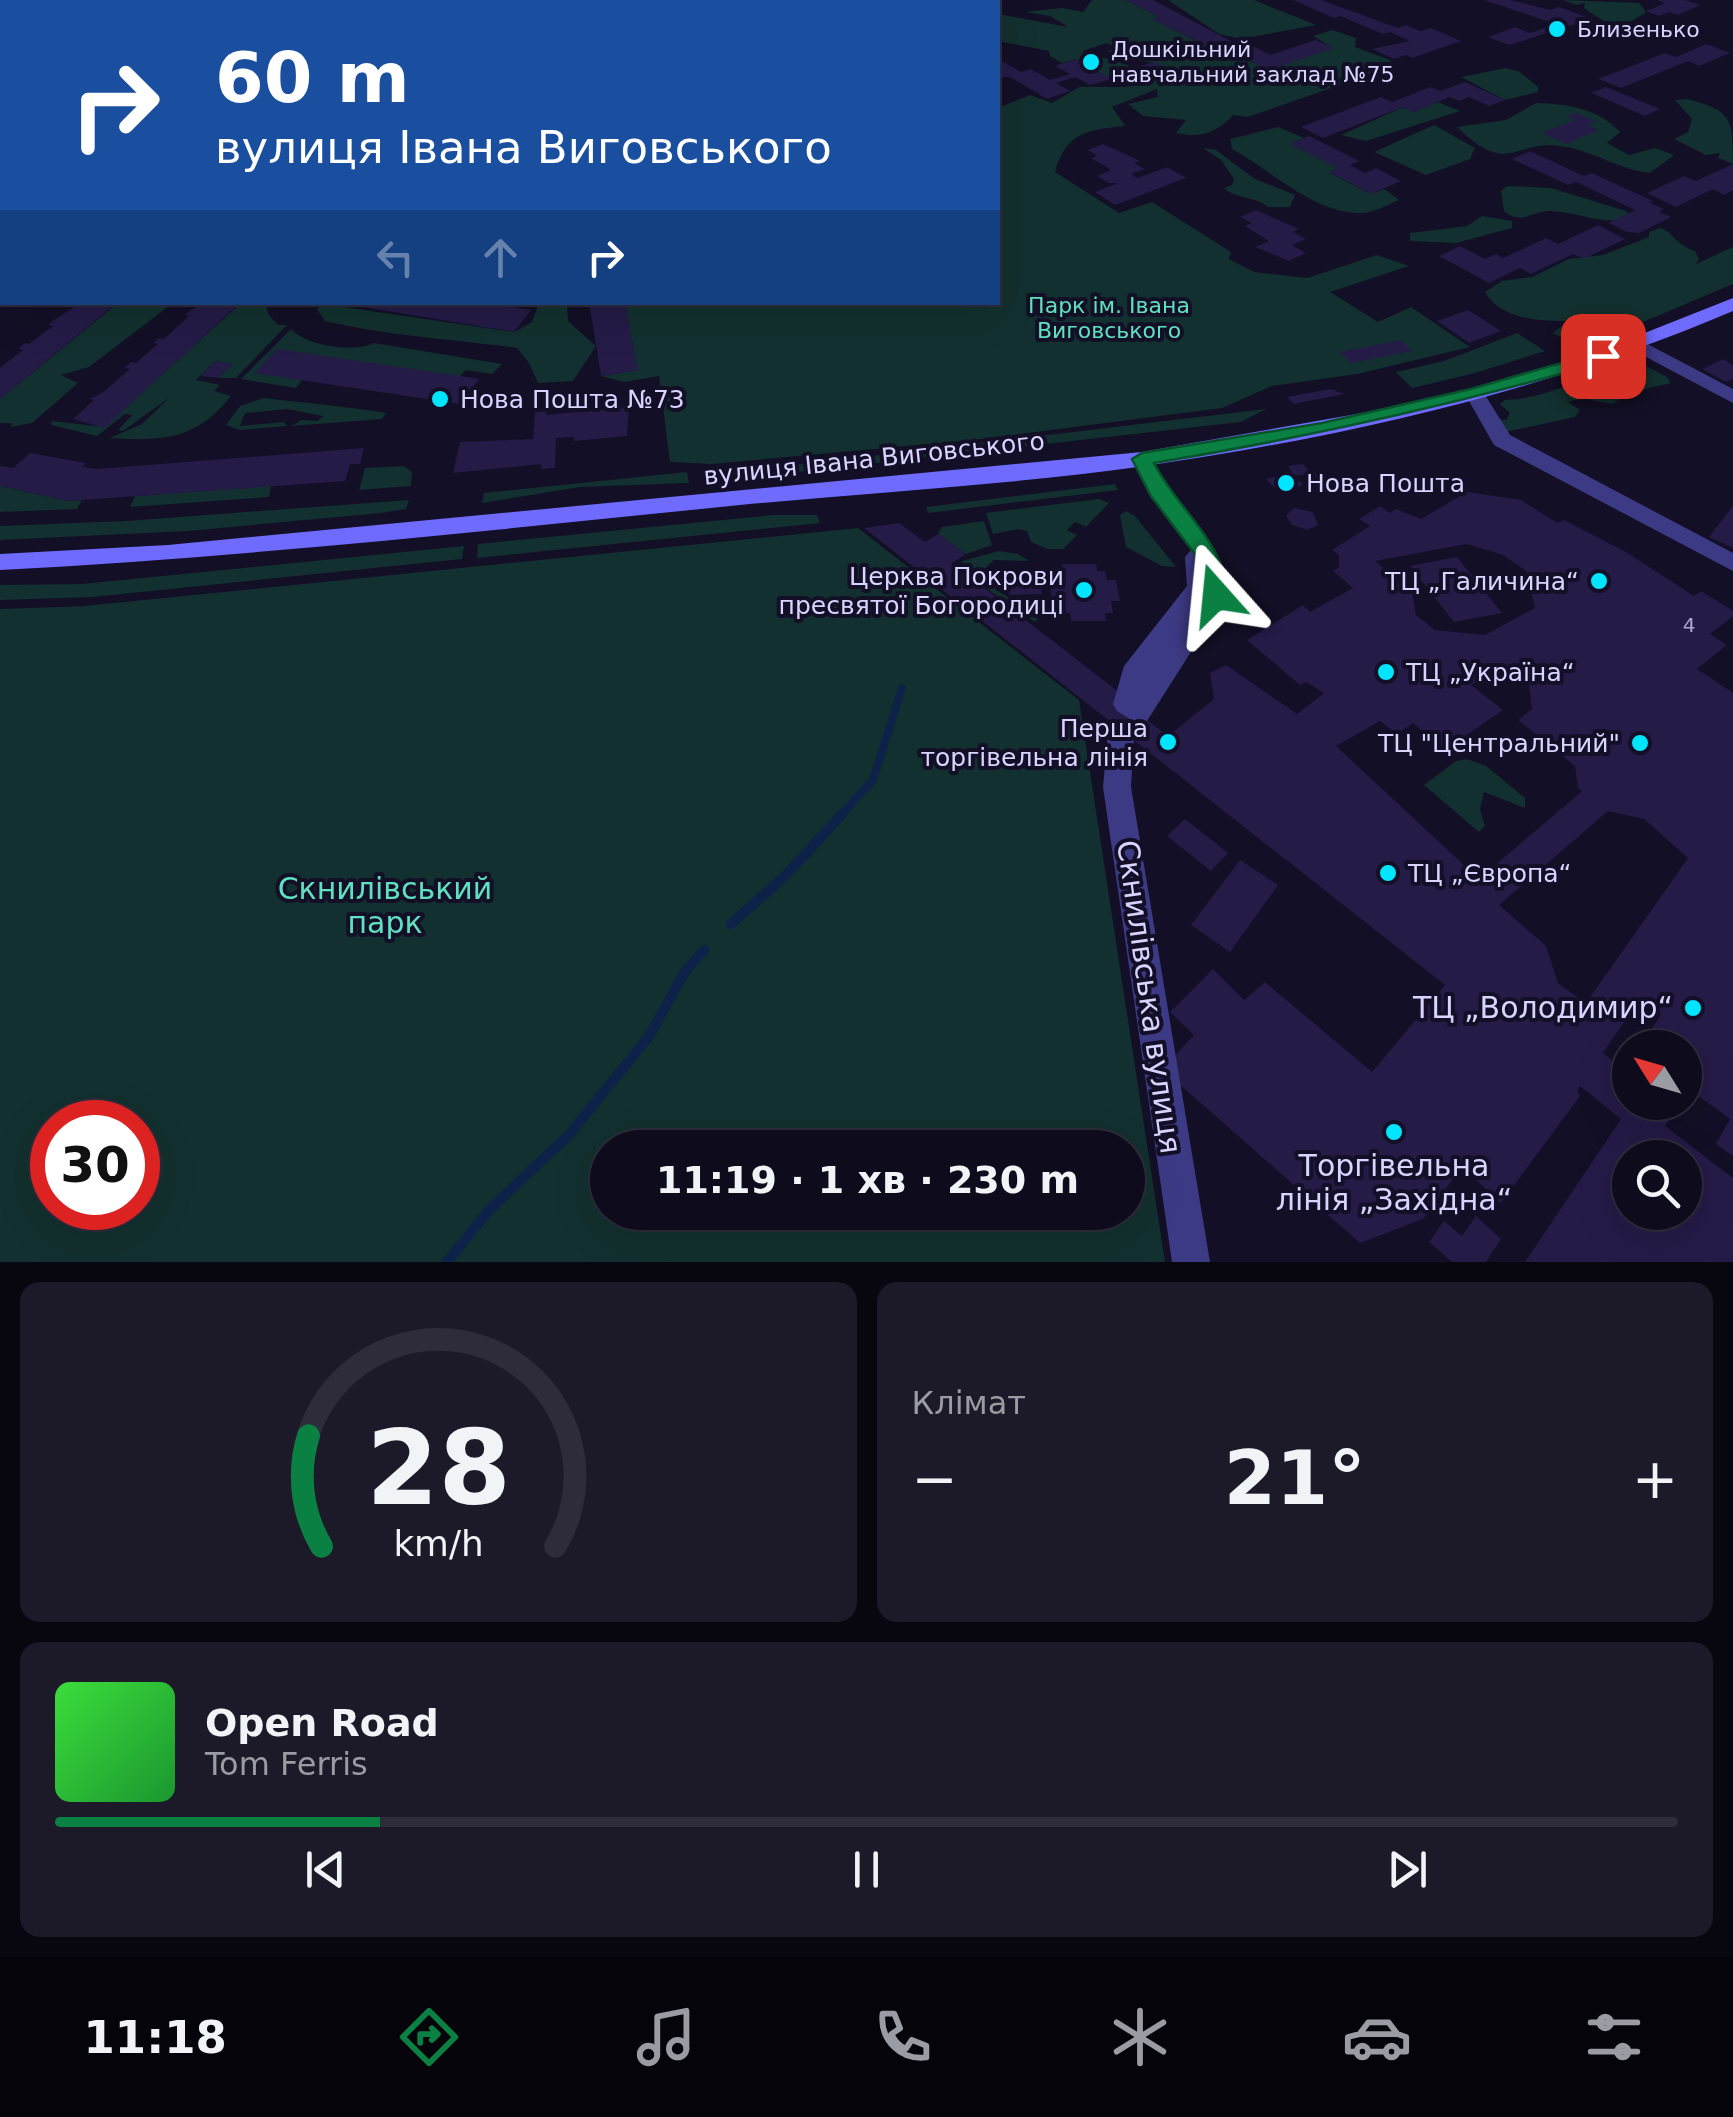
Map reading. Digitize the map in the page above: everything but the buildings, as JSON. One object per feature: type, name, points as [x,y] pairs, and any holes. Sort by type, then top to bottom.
[{"type":"main road","name":"вулиця Івана Виговського","points":[[0,562],[168,554],[1142,459],[1308,432],[1475,394],[1636,344],[1733,304]]},
{"type":"street","points":[[1636,344],[1733,397]]},
{"type":"street","points":[[1475,394],[1502,440],[1733,563]]},
{"type":"street","name":"Скнилівська вулиця","points":[[1142,459],[1158,491],[1207,554],[1216,574],[1216,595],[1128,716],[1117,787],[1192,1262]]},
{"type":"green space","name":"Парк ім. Івана Виговського","points":[[1092,0],[1125,0],[1159,17],[1154,20],[1225,55],[1234,53],[1268,70],[1333,48],[1313,36],[1332,30],[1356,38],[1355,47],[1390,60],[1392,67],[1248,117],[1233,115],[1220,127],[1200,135],[1176,133],[1186,120],[1143,116],[1128,104],[1158,97],[1157,89],[1112,107],[1125,126],[1089,132],[1072,141],[1055,172],[1119,213],[1152,202],[1231,252],[1229,259],[1254,272],[1307,278],[1377,255],[1409,266],[1330,292],[1378,322],[1411,307],[1470,347],[1357,374],[1272,386],[1222,408],[974,440],[711,464],[670,462],[659,376],[624,382],[601,376],[637,370],[625,305],[1000,305],[1000,107],[1030,95],[1052,103],[1079,87],[1126,87],[1173,72],[1107,51],[1116,48],[1107,43],[1082,51],[1132,68],[1125,77],[1111,79],[1075,59],[1062,63],[1049,51],[1000,41],[1000,14],[1068,27],[1050,16],[1025,12],[1062,8],[1083,12]]},
{"type":"green space","points":[[1168,0],[1254,0],[1316,25],[1241,39],[1219,34]]},
{"type":"green space","points":[[1563,0],[1639,3],[1646,12],[1627,23],[1614,25],[1584,8],[1585,3],[1576,5]]},
{"type":"green space","points":[[1506,68],[1520,72],[1538,87],[1538,92],[1505,100],[1461,77]]},
{"type":"green space","points":[[1687,99],[1714,108],[1727,119],[1733,164],[1718,158],[1720,153],[1706,155],[1674,139],[1688,132],[1692,119],[1675,100]]},
{"type":"green space","points":[[1438,102],[1460,111],[1366,141],[1341,135],[1403,107],[1413,112]]},
{"type":"green space","points":[[1536,103],[1570,106],[1602,117],[1620,132],[1607,143],[1629,155],[1655,148],[1674,155],[1650,173],[1567,147],[1549,145],[1501,154],[1475,143],[1457,127],[1506,120]]},
{"type":"green space","points":[[1434,125],[1475,148],[1470,159],[1426,175],[1374,152]]},
{"type":"green space","points":[[1278,127],[1304,138],[1291,144],[1338,168],[1330,173],[1371,194],[1384,189],[1399,200],[1366,213],[1326,206],[1232,149],[1230,139]]},
{"type":"green space","points":[[1203,148],[1216,150],[1255,179],[1295,195],[1290,207],[1268,207],[1229,192],[1224,188],[1232,185],[1234,179],[1221,160]]},
{"type":"green space","points":[[1507,186],[1551,188],[1626,211],[1632,218],[1600,220],[1550,211],[1516,217],[1504,211],[1501,191]]},
{"type":"green space","points":[[1482,216],[1512,221],[1512,228],[1456,243],[1410,241],[1410,233],[1467,226]]},
{"type":"green space","points":[[1660,228],[1695,251],[1699,259],[1696,264],[1733,247],[1733,284],[1581,348],[1553,333],[1568,321],[1511,313],[1485,292],[1502,281],[1532,277],[1569,259],[1603,255],[1649,237],[1649,232]]},
{"type":"green space","points":[[116,305],[170,305],[89,367],[61,375],[78,383],[32,423],[11,427],[12,423],[0,423],[0,399]]},
{"type":"green space","points":[[239,305],[266,305],[268,314],[278,325],[287,325],[236,378],[218,378],[232,364],[215,361],[196,380],[220,385],[214,391],[231,396],[205,422],[178,435],[110,438],[142,424],[169,398],[123,431],[118,430],[132,415],[125,414],[97,436],[51,425],[52,421],[104,427]]},
{"type":"green space","points":[[331,305],[514,332],[532,322],[538,305],[567,305],[568,321],[596,346],[573,381],[538,383],[517,348],[349,326],[325,321],[317,309]]},
{"type":"green space","points":[[291,329],[308,340],[331,346],[374,343],[502,364],[492,374],[466,370],[460,376],[302,380],[296,388],[241,379]]},
{"type":"green space","points":[[1517,333],[1545,351],[1412,388],[1396,372],[1444,361]]},
{"type":"green space","points":[[1636,361],[1671,383],[1628,393],[1613,404],[1586,399],[1568,402],[1580,410],[1575,417],[1500,433],[1493,419],[1506,420],[1510,413],[1500,404],[1505,400],[1555,390]]},
{"type":"green space","points":[[263,398],[386,413],[382,419],[291,426],[301,420],[318,421],[323,416],[287,409],[245,413],[240,426],[284,422],[287,426],[240,430],[226,425],[240,406]]},
{"type":"green space","points":[[1266,409],[1241,422],[761,476],[761,469]]},
{"type":"green space","points":[[404,466],[412,472],[411,486],[359,490],[365,468]]},
{"type":"green space","points":[[687,472],[689,483],[580,487],[482,503],[484,493]]},
{"type":"green space","points":[[1115,484],[1118,490],[928,513],[926,507]]},
{"type":"green space","points":[[0,486],[68,501],[82,500],[77,509],[0,512]]},
{"type":"green space","points":[[271,486],[269,497],[130,507],[135,496]]},
{"type":"green space","points":[[1099,499],[1109,503],[1086,527],[1075,522],[1067,530],[1077,535],[1063,549],[1047,549],[1031,542],[1027,531],[1018,529],[993,534],[986,513]]},
{"type":"green space","points":[[409,500],[406,509],[381,513],[188,531],[0,540],[0,526],[126,521]]},
{"type":"green space","points":[[1126,511],[1135,516],[1176,567],[1162,566],[1126,547],[1120,515]]},
{"type":"green space","points":[[773,515],[817,515],[820,523],[477,558],[478,544]]},
{"type":"green space","points":[[984,521],[992,545],[966,554],[938,534],[942,527]]},
{"type":"green space","name":"Скнилівський парк","points":[[858,528],[1079,700],[1145,1130],[590,1130],[590,1230],[1145,1230],[1145,1131],[1165,1262],[0,1262],[0,609],[85,606]]},
{"type":"green space","points":[[464,546],[462,559],[92,597],[0,600],[0,585],[82,584]]},
{"type":"green space","points":[[999,551],[1018,554],[1029,561],[994,560],[983,570],[996,590],[1040,616],[1035,622],[961,571],[962,561]]},
{"type":"green space","points":[[1467,759],[1486,766],[1525,798],[1525,808],[1484,792],[1480,809],[1485,826],[1479,832],[1424,785],[1456,761]]},
{"type":"waterway","points":[[841,815],[873,780],[902,688]]},
{"type":"waterway","points":[[731,924],[785,876],[843,813]]},
{"type":"waterway","points":[[447,1262],[490,1209],[568,1136],[650,1035],[684,973],[704,950]]},
{"type":"place","name":"Близенько","points":[[1557,29]]},
{"type":"place","name":"Дошкільний навчальний заклад №75","points":[[1091,62]]},
{"type":"place","name":"Нова Пошта №73","points":[[440,399]]},
{"type":"place","name":"Нова Пошта","points":[[1286,483]]},
{"type":"place","name":"ТЦ „Галичина“","points":[[1599,581]]},
{"type":"place","name":"Церква Покрови пресвятої Богородиці","points":[[1084,590]]},
{"type":"place","name":"ТЦ „Україна“","points":[[1386,672]]},
{"type":"place","name":"Перша торгівельна лінія","points":[[1168,742]]},
{"type":"place","name":"ТЦ \"Центральний\"","points":[[1640,743]]},
{"type":"place","name":"ТЦ „Європа“","points":[[1388,873]]},
{"type":"place","name":"ТЦ „Володимир“","points":[[1693,1008]]},
{"type":"place","name":"Торгівельна лінія „Західна“","points":[[1394,1132]]},
{"type":"route","points":[[1216,595],[1216,574],[1207,554],[1158,491],[1142,459],[1322,429],[1475,394],[1603,356]]}]
